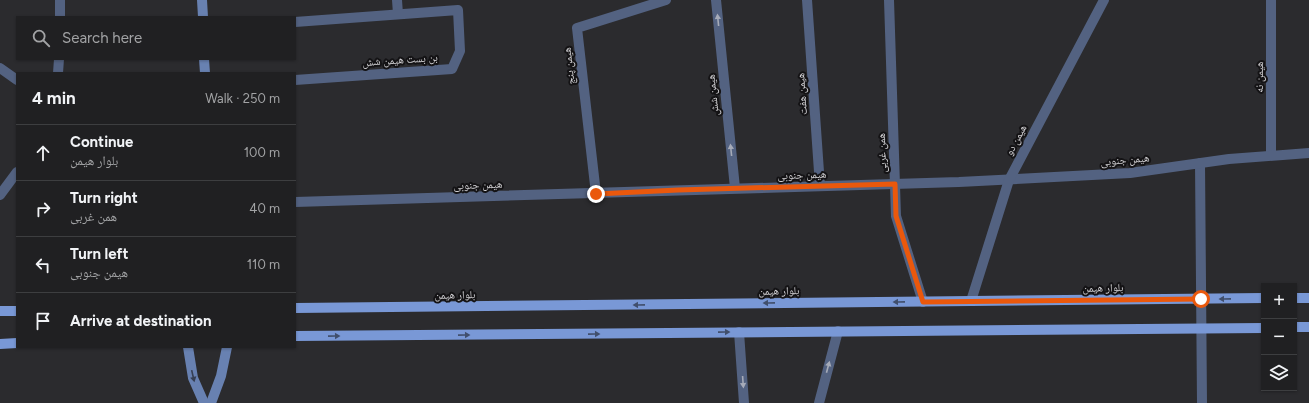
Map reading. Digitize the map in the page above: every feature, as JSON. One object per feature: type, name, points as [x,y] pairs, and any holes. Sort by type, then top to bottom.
[{"type":"main road","name":"بلوار هیمن","points":[[296,308],[1261,298]]},
{"type":"main road","points":[[1297,298],[1309,298]]},
{"type":"main road","points":[[0,311],[16,311]]},
{"type":"main road","points":[[1297,327],[1309,327]]},
{"type":"main road","points":[[296,336],[1261,328]]},
{"type":"main road","points":[[0,344],[16,344]]},
{"type":"street","points":[[60,0],[60,16]]},
{"type":"street","points":[[202,0],[203,16]]},
{"type":"street","points":[[397,0],[398,14]]},
{"type":"street","name":"هیمن پنج","points":[[596,194],[577,28],[666,0]]},
{"type":"street","name":"هیمن شش","points":[[716,0],[735,188]]},
{"type":"street","name":"هیمن هفت","points":[[807,0],[820,186]]},
{"type":"street","name":"همن غربی","points":[[889,0],[896,216],[923,302]]},
{"type":"street","name":"هیمن دو","points":[[971,301],[1009,180],[1104,0]]},
{"type":"street","name":"هیمن نه","points":[[1271,0],[1271,155]]},
{"type":"street","name":"بن بست هیمن شش","points":[[296,22],[458,10],[460,51],[452,69],[296,80]]},
{"type":"street","points":[[58,72],[59,60]]},
{"type":"street","points":[[204,60],[204,72]]},
{"type":"street","points":[[0,68],[16,79]]},
{"type":"street","name":"هیمن جنوبی","points":[[296,202],[596,194],[735,188],[1009,180],[1130,173],[1271,155],[1309,153]]},
{"type":"street","points":[[1200,163],[1202,403]]},
{"type":"street","points":[[0,195],[16,173]]},
{"type":"street","points":[[819,403],[838,331]]},
{"type":"street","points":[[740,332],[744,403]]},
{"type":"street","points":[[188,348],[193,378],[204,403]]},
{"type":"street","points":[[211,403],[221,376],[227,348]]},
{"type":"route","points":[[596,194],[678,190],[895,184],[896,216],[923,302],[1201,299]]}]
